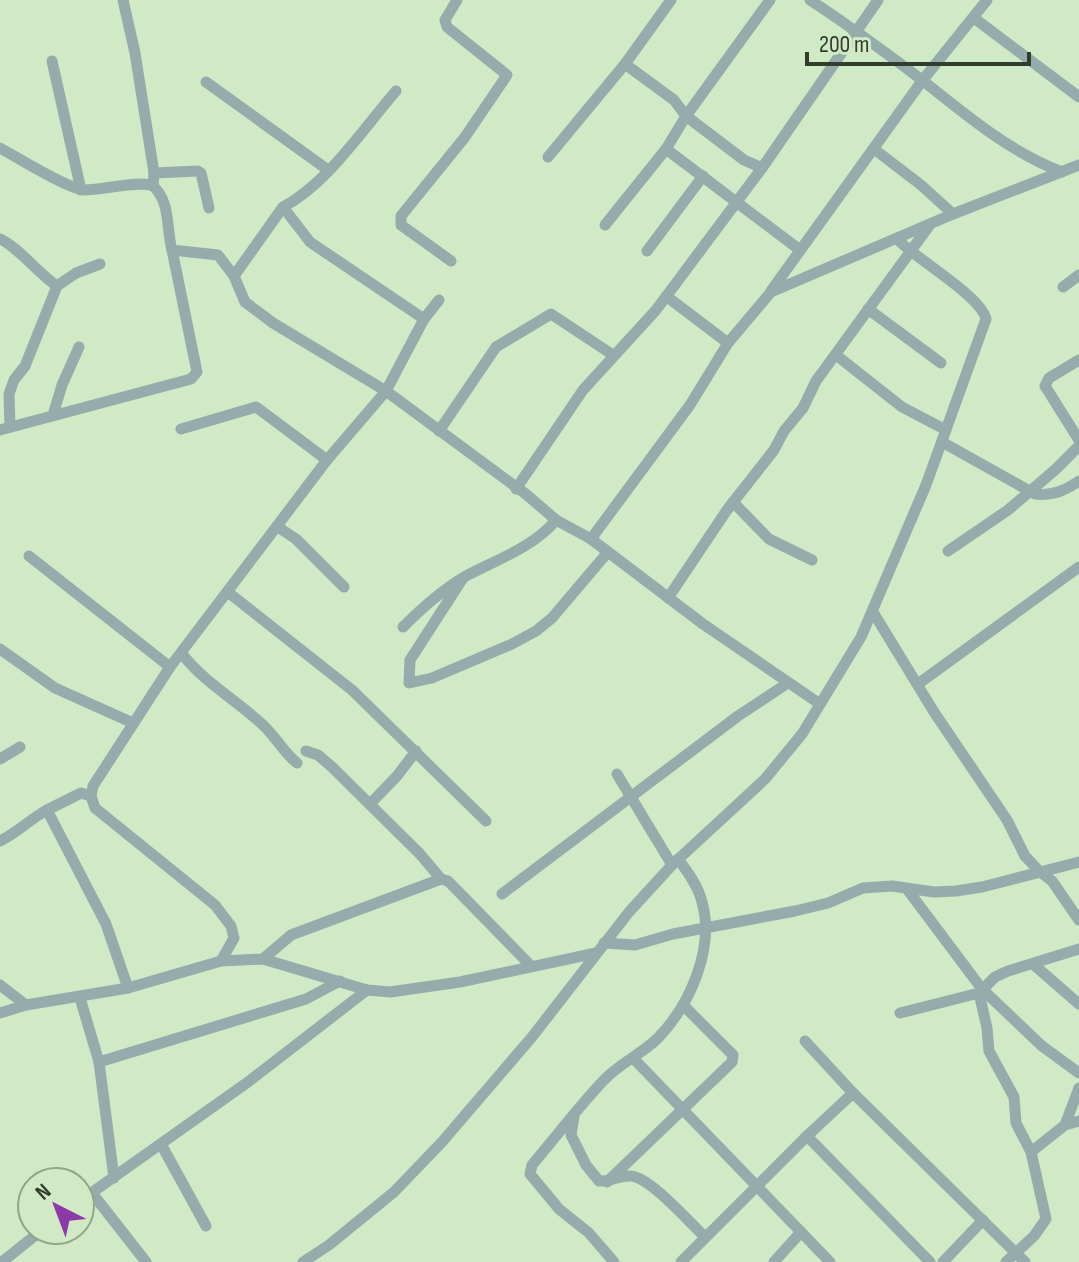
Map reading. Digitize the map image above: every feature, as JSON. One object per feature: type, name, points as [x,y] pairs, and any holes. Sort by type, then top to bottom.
[{"type":"street","points":[[100,264],[76,273],[57,286],[25,366],[14,380],[5,428],[181,383],[197,372],[167,211],[154,179],[135,53],[123,0]]},
{"type":"street","points":[[451,261],[401,225],[401,216],[465,137],[507,75],[447,27],[445,20],[457,0]]},
{"type":"street","points":[[548,157],[625,64],[671,0]]},
{"type":"street","points":[[605,225],[666,149],[686,116],[770,0]]},
{"type":"street","points":[[810,0],[856,31],[981,128],[1036,162],[1062,172]]},
{"type":"street","points":[[516,489],[583,390],[666,296],[762,168],[878,0]]},
{"type":"street","points":[[591,539],[690,405],[728,343],[771,292],[922,81],[987,0]]},
{"type":"street","points":[[974,18],[1079,97]]},
{"type":"street","points":[[52,61],[81,190]]},
{"type":"street","points":[[625,64],[674,100],[686,116],[744,160],[762,168]]},
{"type":"street","points":[[206,82],[328,170]]},
{"type":"street","points":[[234,276],[283,207],[302,197],[322,180],[396,91]]},
{"type":"street","points":[[0,148],[81,190],[125,187],[198,171],[209,208]]},
{"type":"street","points":[[666,149],[800,250]]},
{"type":"street","points":[[874,149],[929,191],[953,214]]},
{"type":"street","points":[[771,292],[953,214],[1079,165]]},
{"type":"street","points":[[647,251],[703,176]]},
{"type":"street","points":[[283,207],[310,242],[424,319]]},
{"type":"street","points":[[668,598],[733,502],[803,408],[816,381],[931,224]]},
{"type":"street","points":[[0,239],[9,243],[24,260],[57,286]]},
{"type":"street","points":[[303,1262],[394,1192],[432,1152],[532,1037],[600,948],[675,862],[765,779],[802,734],[861,637],[944,436],[986,319],[984,311],[950,281],[910,253],[897,239]]},
{"type":"street","points":[[172,250],[218,255],[234,276],[245,302],[254,309],[386,391],[534,500],[556,520],[591,539],[668,598],[820,704]]},
{"type":"street","points":[[1063,287],[1079,275]]},
{"type":"street","points":[[666,296],[728,343]]},
{"type":"street","points":[[221,961],[234,938],[231,926],[203,894],[95,808],[91,796],[93,786],[170,667],[327,460],[386,391],[424,319],[439,300]]},
{"type":"street","points":[[868,309],[941,363]]},
{"type":"street","points":[[439,431],[496,347],[542,317],[551,314],[613,355]]},
{"type":"street","points":[[53,415],[79,347]]},
{"type":"street","points":[[836,355],[902,407],[1028,491],[1048,496],[1063,492],[1079,481]]},
{"type":"street","points":[[1079,360],[1049,378],[1045,386],[1079,440]]},
{"type":"street","points":[[181,429],[256,407],[327,460]]},
{"type":"street","points":[[948,551],[1008,510],[1079,446]]},
{"type":"street","points":[[733,502],[769,539],[812,560]]},
{"type":"street","points":[[403,627],[427,604],[463,578],[544,533],[556,520]]},
{"type":"street","points":[[278,527],[296,539],[344,587]]},
{"type":"street","points":[[463,578],[410,660],[409,683],[432,678],[536,631],[552,618],[608,552]]},
{"type":"street","points":[[29,556],[170,667]]},
{"type":"street","points":[[918,684],[1079,567]]},
{"type":"street","points":[[229,593],[352,690],[486,821]]},
{"type":"street","points":[[873,612],[934,712],[1007,820],[1025,856],[1052,881],[1079,920]]},
{"type":"street","points":[[0,649],[55,688],[133,723]]},
{"type":"street","points":[[182,654],[213,687],[262,724],[297,763]]},
{"type":"street","points":[[502,894],[738,716],[788,683]]},
{"type":"street","points":[[0,759],[20,747]]},
{"type":"street","points":[[306,751],[318,755],[332,767],[531,966]]},
{"type":"street","points":[[370,804],[416,751]]},
{"type":"street","points":[[614,1262],[589,1233],[559,1209],[530,1174],[532,1165],[606,1078],[658,1039],[683,1005],[698,974],[704,931],[703,905],[690,875],[675,862],[617,774]]},
{"type":"street","points":[[0,841],[13,835],[29,820],[81,793],[91,796]]},
{"type":"street","points":[[47,810],[106,924],[128,988]]},
{"type":"street","points":[[0,1013],[26,1005],[128,988],[221,961],[263,959],[367,990],[390,992],[417,989],[561,962],[600,948],[628,946],[673,934],[704,931],[817,906],[863,888],[892,886],[934,892],[956,891],[1079,862]]},
{"type":"street","points":[[263,959],[291,935],[441,879]]},
{"type":"street","points":[[907,889],[981,991],[1042,1046],[1079,1073]]},
{"type":"street","points":[[900,1013],[981,991],[995,977],[1008,971],[1079,949]]},
{"type":"street","points":[[1033,964],[1079,1004]]},
{"type":"street","points":[[99,1062],[306,999],[340,981]]},
{"type":"street","points":[[0,985],[26,1005]]},
{"type":"street","points":[[96,1190],[248,1082],[367,990]]},
{"type":"street","points":[[981,991],[989,1051],[1014,1097],[1016,1123],[1031,1152],[1046,1219],[1020,1257],[1006,1262]]},
{"type":"street","points":[[80,998],[99,1062],[114,1178]]},
{"type":"street","points":[[607,1182],[732,1062],[733,1055],[683,1005]]},
{"type":"street","points":[[805,1041],[853,1093],[1020,1257]]},
{"type":"street","points":[[633,1058],[830,1262]]},
{"type":"street","points":[[1065,1125],[1079,1088]]},
{"type":"street","points":[[681,1262],[853,1093]]},
{"type":"street","points":[[574,1116],[571,1135],[586,1165],[599,1181],[630,1176],[643,1180],[705,1237]]},
{"type":"street","points":[[1031,1152],[1065,1125],[1079,1121]]},
{"type":"street","points":[[807,1136],[930,1262]]},
{"type":"street","points":[[161,1144],[206,1226]]},
{"type":"street","points":[[96,1198],[146,1262]]},
{"type":"street","points":[[943,1262],[983,1220]]},
{"type":"street","points":[[774,1262],[801,1232]]},
{"type":"street","points":[[2,1262],[22,1246]]}]
